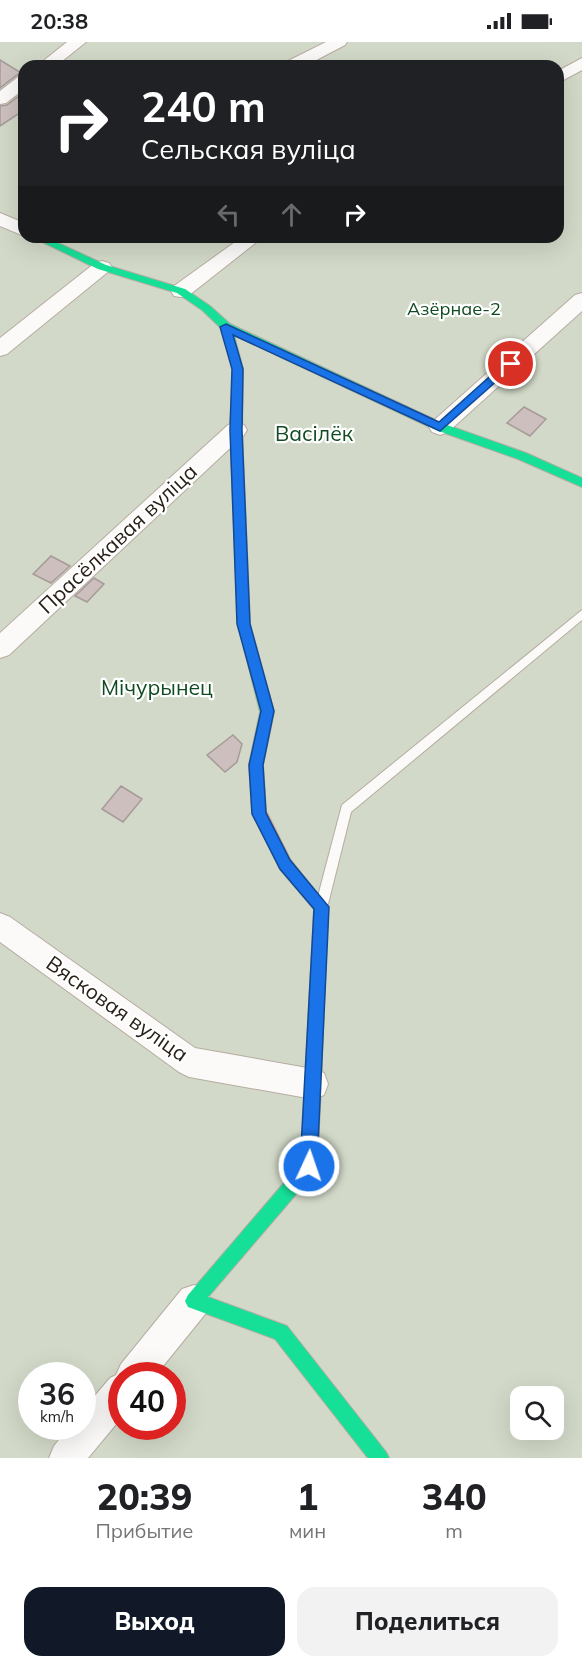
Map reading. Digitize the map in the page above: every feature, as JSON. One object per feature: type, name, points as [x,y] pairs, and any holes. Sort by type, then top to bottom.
[{"type":"street","points":[[53,60],[78,42]]},
{"type":"street","points":[[304,60],[339,42]]},
{"type":"street","points":[[564,74],[582,63]]},
{"type":"street","points":[[0,99],[18,86]]},
{"type":"street","points":[[0,219],[18,228]]},
{"type":"street","points":[[51,243],[102,267],[181,291],[206,308],[226,327],[440,427],[522,456],[582,483]]},
{"type":"street","points":[[181,291],[246,243]]},
{"type":"street","points":[[0,349],[102,267]]},
{"type":"street","points":[[440,427],[582,300]]},
{"type":"street","points":[[144,1362],[309,1166],[321,907],[285,864],[259,814],[256,765],[267,711],[243,624],[236,430],[238,369],[226,327]]},
{"type":"street","name":"Прасёлкавая вуліца","points":[[0,648],[236,430]]},
{"type":"street","name":"Вясковая вуліца","points":[[0,926],[189,1062],[313,1084]]},
{"type":"street","points":[[194,1301],[281,1332],[380,1458]]},
{"type":"street","points":[[66,1458],[108,1407]]},
{"type":"lane","points":[[321,907],[346,809],[582,614]]},
{"type":"green space","points":[[0,42],[582,42],[582,1458],[0,1458]]},
{"type":"building","points":[[0,60],[18,71],[18,75],[0,88]]},
{"type":"building","points":[[18,97],[18,114],[0,126],[0,106],[7,105]]},
{"type":"building","points":[[524,407],[546,419],[530,436],[507,423]]},
{"type":"building","points":[[51,556],[70,566],[51,583],[33,574]]},
{"type":"building","points":[[94,578],[104,584],[87,602],[75,596]]},
{"type":"building","points":[[233,735],[242,744],[237,762],[225,772],[207,755]]},
{"type":"building","points":[[121,786],[142,799],[123,822],[102,809]]},
{"type":"traffic: fast","points":[[50,243],[102,267],[181,291],[206,308],[226,327],[440,427],[522,456],[582,483]]},
{"type":"traffic: fast","points":[[226,327],[238,369],[236,430],[244,624],[267,712],[256,765],[259,811]]},
{"type":"traffic: fast","points":[[312,1107],[309,1166],[194,1301],[281,1332],[380,1458]]},
{"type":"traffic: jam","points":[[259,811],[285,864],[321,907],[312,1107]]},
{"type":"route","points":[[309,1166],[321,907],[285,864],[259,814],[256,765],[267,711],[243,624],[236,430],[238,369],[226,327],[440,427],[511,364]]},
{"type":"park label","name":"Азёрнае-2","points":[[454,309]]},
{"type":"park label","name":"Васілёк","points":[[314,434]]},
{"type":"park label","name":"Мічурынец","points":[[157,688]]}]
